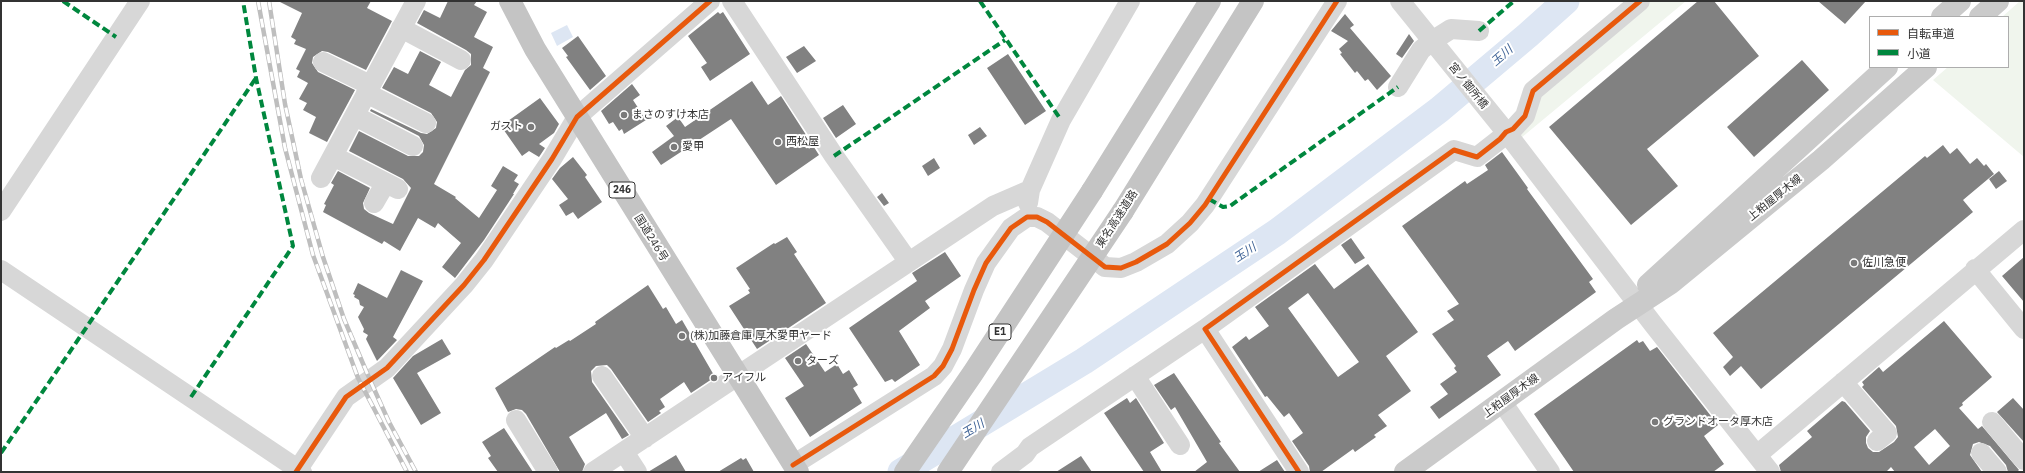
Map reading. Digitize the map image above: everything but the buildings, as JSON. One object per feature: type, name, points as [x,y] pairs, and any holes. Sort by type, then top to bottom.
[{"type":"highway","name":"国道246号","points":[[510,1],[535,49],[737,377],[796,468]]},
{"type":"highway","name":"E1","points":[[904,472],[973,373],[1092,191],[1210,1]]},
{"type":"highway","name":"東名高速道路","points":[[948,472],[1123,211],[1253,1]]},
{"type":"main road","points":[[1943,16],[1960,1]]},
{"type":"main road","points":[[1981,16],[1998,1]]},
{"type":"main road","name":"上粕屋厚木線","points":[[1405,472],[1616,319],[1637,302],[1886,68]]},
{"type":"main road","name":"上粕屋厚木線","points":[[1637,302],[1671,283],[1815,165],[1925,68]]},
{"type":"street","points":[[1,211],[140,1]]},
{"type":"street","points":[[321,178],[416,1]]},
{"type":"street","points":[[1,270],[299,471],[346,397],[386,368],[464,285],[484,260],[552,159],[577,117],[710,1]]},
{"type":"street","points":[[732,1],[834,156],[908,261]]},
{"type":"street","points":[[1027,217],[1030,190],[1060,120],[1130,1]]},
{"type":"street","points":[[796,468],[934,376],[943,366],[952,349],[974,290],[986,263],[1011,228],[1027,217],[1037,217],[1047,222],[1105,267],[1121,268],[1136,262],[1167,244],[1190,223],[1206,205],[1337,1]]},
{"type":"street","name":"宮ノ御所橋","points":[[1400,1],[1503,129],[1770,472]]},
{"type":"street","points":[[1001,472],[1025,454],[1030,447],[1204,329],[1454,150],[1477,157],[1500,140],[1503,129],[1513,129],[1525,116],[1533,91],[1640,1]]},
{"type":"street","points":[[401,28],[461,60]]},
{"type":"street","points":[[1398,87],[1421,50],[1434,44],[1451,29],[1479,31]]},
{"type":"street","points":[[328,68],[368,89],[426,123]]},
{"type":"street","points":[[355,116],[413,146]]},
{"type":"street","points":[[332,156],[392,187],[374,203]]},
{"type":"street","points":[[593,472],[737,377],[908,261],[993,206],[1030,190]]},
{"type":"street","points":[[1757,455],[1975,269],[2024,230]]},
{"type":"street","points":[[1975,269],[2024,329]]},
{"type":"street","points":[[1204,329],[1299,472]]},
{"type":"street","points":[[602,376],[645,438]]},
{"type":"street","points":[[1135,376],[1180,446]]},
{"type":"street","points":[[1843,382],[1887,433],[1877,441]]},
{"type":"street","points":[[1502,402],[1550,472]]},
{"type":"street","points":[[1992,422],[2024,460]]},
{"type":"street","points":[[522,425],[548,472]]},
{"type":"street","points":[[624,452],[637,472]]},
{"type":"street","points":[[1981,453],[1997,472]]},
{"type":"shaded area","points":[[1651,1],[1686,1],[1521,138],[1516,130],[1533,98]]},
{"type":"shaded area","points":[[2020,1],[2024,1],[2024,157],[1933,80],[1947,68],[2009,68],[2009,16],[2003,16]]},
{"type":"shaded area","points":[[567,25],[573,37],[557,46],[551,33]]},
{"type":"waterway","name":"玉川","points":[[901,472],[1084,361],[1277,232],[1439,110],[1566,1]]},
{"type":"railway","points":[[258,1],[285,148],[313,255],[358,378],[407,472]]},
{"type":"railway","points":[[269,1],[285,104],[301,179],[323,257],[344,319],[370,380],[389,422],[416,472]]},
{"type":"marked path","points":[[63,1],[116,37]]},
{"type":"marked path","points":[[191,397],[293,246],[256,78],[243,1]]},
{"type":"marked path","points":[[980,1],[1061,120]]},
{"type":"marked path","points":[[1479,31],[1514,1]]},
{"type":"marked path","points":[[834,156],[1005,40]]},
{"type":"marked path","points":[[1,453],[256,78]]},
{"type":"marked path","points":[[1209,199],[1223,207],[1230,206],[1398,87]]},
{"type":"cycle path","points":[[296,472],[346,397],[387,368],[464,285],[484,260],[552,159],[577,117],[710,1]]},
{"type":"cycle path","points":[[793,465],[934,376],[943,366],[952,349],[974,290],[986,263],[1011,228],[1027,217],[1037,217],[1047,222],[1105,267],[1121,268],[1136,262],[1167,244],[1190,223],[1205,205],[1337,1]]},
{"type":"cycle path","points":[[1299,472],[1205,329],[1454,150],[1477,157],[1500,139],[1506,132],[1513,129],[1525,116],[1533,91],[1640,1]]},
{"type":"place","name":"まさのすけ本店","points":[[624,115]]},
{"type":"place","name":"ガスト","points":[[531,127]]},
{"type":"place","name":"西松屋","points":[[778,142]]},
{"type":"place","name":"愛甲","points":[[674,147]]},
{"type":"place","name":"佐川急便","points":[[1854,263]]},
{"type":"place","name":"(株)加藤倉庫 厚木愛甲ヤード","points":[[682,336]]},
{"type":"place","name":"ターズ","points":[[798,361]]},
{"type":"place","name":"アイフル","points":[[714,378]]},
{"type":"place","name":"グランドオータ厚木店","points":[[1655,422]]}]
